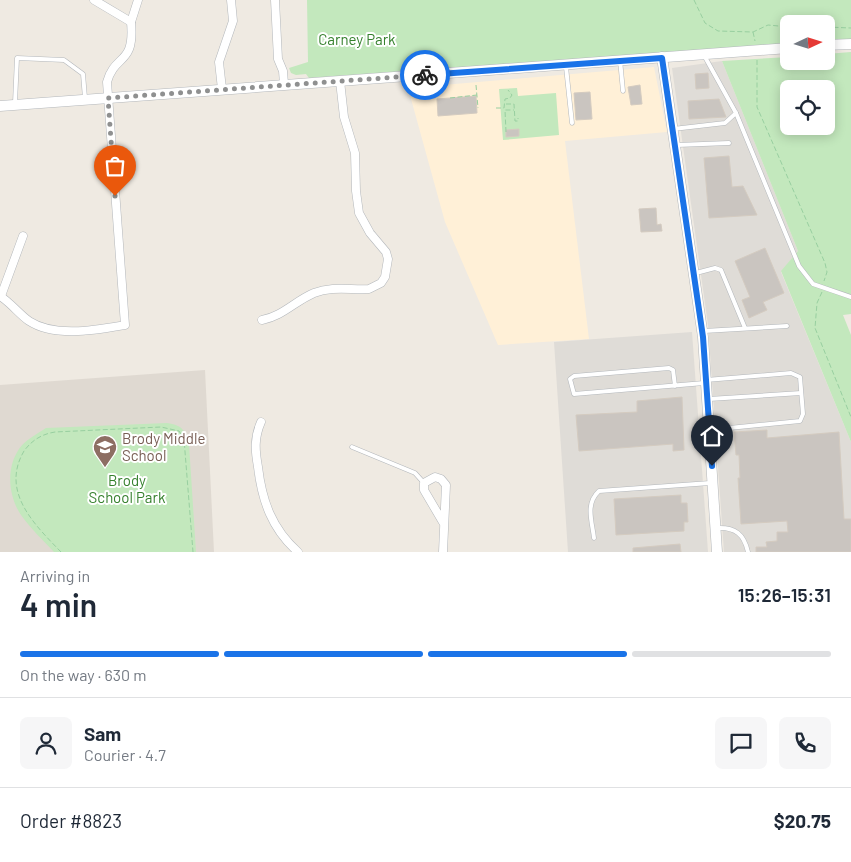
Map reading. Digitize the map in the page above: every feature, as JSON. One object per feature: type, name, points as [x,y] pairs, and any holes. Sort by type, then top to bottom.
[{"type":"street","points":[[94,0],[132,22]]},
{"type":"street","points":[[23,236],[0,296],[29,320],[50,330],[61,331],[125,325],[107,82],[110,73],[126,58],[132,45],[132,22],[138,0]]},
{"type":"street","points":[[222,89],[220,57],[233,21],[232,0]]},
{"type":"street","points":[[275,0],[278,59],[283,71],[284,84]]},
{"type":"street","points":[[835,45],[851,44]]},
{"type":"street","points":[[0,106],[780,49]]},
{"type":"street","points":[[662,58],[702,331],[717,552]]},
{"type":"street","points":[[262,320],[280,315],[312,294],[322,290],[369,289],[376,286],[388,272],[386,252],[364,223],[356,201],[355,153],[344,116],[340,81]]},
{"type":"street","points":[[261,422],[256,433],[255,445],[262,497],[276,528],[298,552]]},
{"type":"street","points":[[444,524],[424,490],[424,483],[435,477],[442,479],[446,485],[444,552]]},
{"type":"lane","points":[[704,54],[736,114],[799,266],[813,284],[851,298]]},
{"type":"lane","points":[[15,105],[17,58],[64,60],[83,74],[85,100]]},
{"type":"lane","points":[[620,60],[623,92]]},
{"type":"lane","points":[[566,64],[572,123]]},
{"type":"lane","points":[[673,129],[725,124],[736,114]]},
{"type":"lane","points":[[675,145],[729,143]]},
{"type":"lane","points":[[694,274],[715,268],[721,270],[745,328]]},
{"type":"lane","points":[[702,331],[786,326]]},
{"type":"lane","points":[[675,386],[673,370],[669,368],[574,376],[570,379],[574,394],[675,386],[706,381],[791,374],[800,377],[803,414],[800,420],[709,430]]},
{"type":"lane","points":[[707,399],[801,392]]},
{"type":"lane","points":[[352,448],[414,473],[424,483]]},
{"type":"lane","points":[[594,538],[590,507],[592,498],[600,491],[713,483]]},
{"type":"lane","points":[[716,528],[732,528],[737,531],[742,536],[748,552]]},
{"type":"path","points":[[694,0],[705,23],[718,31],[753,32],[768,25],[780,26]]},
{"type":"path","points":[[835,27],[851,28]]},
{"type":"path","points":[[753,32],[757,50],[757,108],[825,263],[827,272],[817,303],[816,328],[851,417]]},
{"type":"path","points":[[476,84],[478,108]]},
{"type":"path","points":[[506,132],[505,99],[510,98],[512,95],[508,90]]},
{"type":"path","points":[[450,98],[477,95]]},
{"type":"path","points":[[505,104],[514,104],[515,121],[518,121]]},
{"type":"path","points":[[496,108],[514,110]]},
{"type":"path","points":[[61,552],[24,513],[15,495],[16,466],[26,448],[40,436],[55,432],[161,427],[179,431],[184,439],[193,552]]},
{"type":"shaded area","points":[[722,61],[798,251],[781,272],[851,442],[851,552],[724,552],[708,325],[672,68]]},
{"type":"shaded area","points":[[654,67],[667,132],[565,141],[589,339],[498,345],[445,222],[408,88]]},
{"type":"shaded area","points":[[692,332],[708,552],[568,552],[554,342]]},
{"type":"shaded area","name":"Brody Middle School","points":[[205,370],[214,552],[0,552],[0,385]]},
{"type":"green space","name":"Carney Park","points":[[307,0],[851,0],[851,39],[835,40],[835,15],[780,15],[780,45],[309,78],[306,74],[296,75],[291,73],[289,68],[308,62]]},
{"type":"green space","points":[[851,52],[851,314],[843,315],[851,335],[851,442],[781,271],[798,251],[722,61],[780,58],[780,70],[835,70],[835,53]]},
{"type":"green space","points":[[517,88],[518,96],[556,93],[559,135],[503,140],[499,89]]},
{"type":"green space","name":"Brody School Park","points":[[167,423],[182,429],[189,444],[196,552],[54,552],[21,515],[13,499],[10,473],[19,449],[31,437],[46,428]]},
{"type":"building","points":[[708,73],[709,88],[696,89],[695,74]]},
{"type":"building","points":[[640,85],[642,104],[631,105],[628,87]]},
{"type":"building","points":[[590,92],[592,119],[576,120],[574,93]]},
{"type":"building","points":[[476,96],[477,113],[438,116],[437,99]]},
{"type":"building","points":[[719,99],[726,117],[689,119],[688,101]]},
{"type":"building","points":[[519,129],[519,136],[506,137],[506,130]]},
{"type":"building","points":[[729,156],[732,187],[743,186],[757,215],[709,218],[704,158]]},
{"type":"building","points":[[656,208],[657,225],[661,224],[662,231],[641,232],[639,209]]},
{"type":"building","points":[[765,248],[784,293],[763,302],[767,310],[749,318],[742,300],[750,297],[735,261]]},
{"type":"building","points":[[682,397],[684,450],[673,451],[673,444],[579,451],[576,415],[637,412],[637,401]]},
{"type":"building","points":[[767,430],[767,438],[839,432],[844,519],[851,519],[851,552],[756,552],[756,547],[767,547],[766,542],[777,541],[777,532],[788,532],[787,521],[741,524],[738,478],[740,478],[739,455],[736,455],[734,432]]},
{"type":"building","points":[[681,495],[681,503],[687,503],[688,522],[684,522],[684,531],[616,535],[614,499]]},
{"type":"building","points":[[680,544],[681,552],[633,552],[633,548]]},
{"type":"way so far","points":[[115,196],[108,98],[425,75]]},
{"type":"place","name":"Brody Middle School","points":[[105,468]]},
{"type":"route","points":[[425,75],[662,58],[703,337],[712,466]]}]
